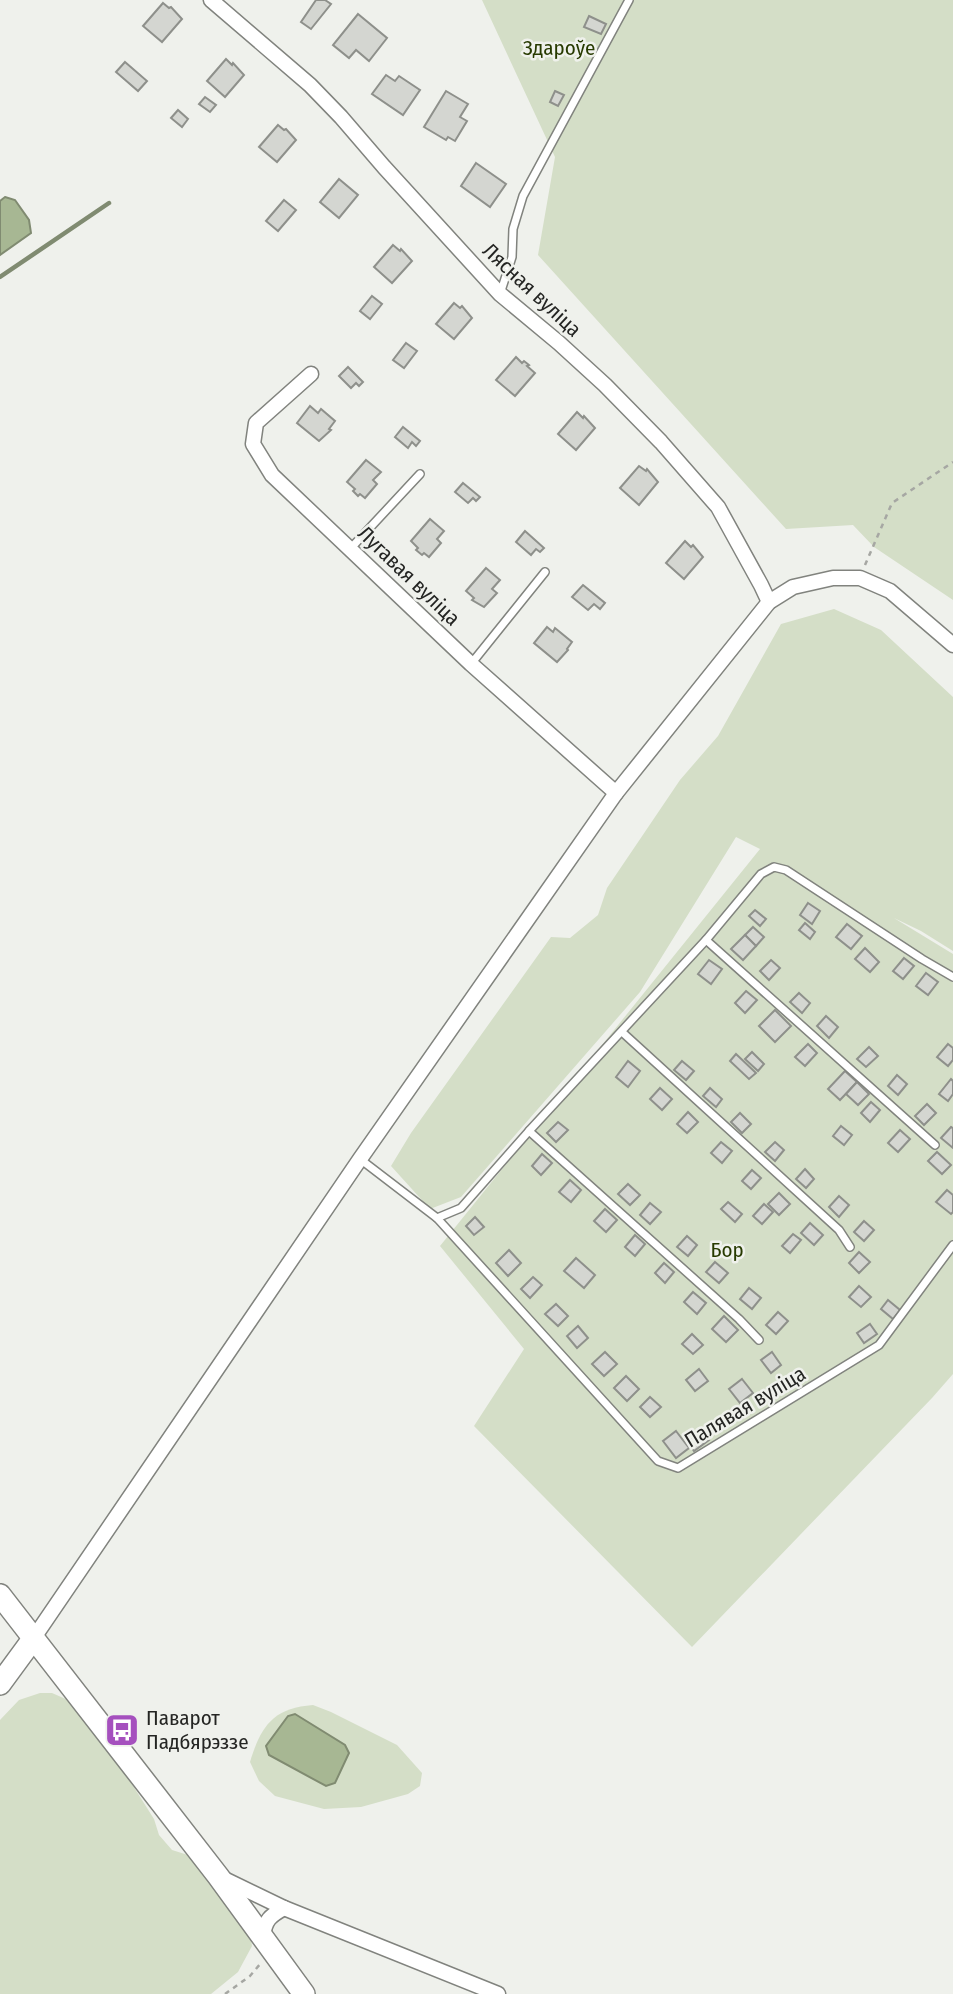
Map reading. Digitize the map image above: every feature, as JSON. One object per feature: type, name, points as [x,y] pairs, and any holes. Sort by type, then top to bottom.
[{"type":"street","name":"Лясная вуліца","points":[[211,0],[318,93],[500,294],[605,385],[661,442],[718,507],[769,602]]},
{"type":"street","name":"Лугавая вуліца","points":[[311,374],[256,423],[253,444],[272,475],[471,664],[616,793]]},
{"type":"street","points":[[0,1684],[360,1159],[616,793],[769,602],[793,587],[833,578],[860,578],[890,591],[953,645]]},
{"type":"street","points":[[0,1595],[218,1876],[304,1994]]},
{"type":"street","points":[[218,1876],[284,1908],[498,1994]]},
{"type":"street","points":[[268,1943],[265,1924],[270,1916],[284,1908]]},
{"type":"lane","points":[[500,294],[512,257],[513,229],[523,196],[629,0]]},
{"type":"lane","points":[[351,548],[420,474]]},
{"type":"lane","points":[[471,664],[545,572]]},
{"type":"lane","points":[[360,1159],[437,1218],[461,1208],[706,940],[761,874],[774,867],[786,870],[953,978]]},
{"type":"lane","points":[[706,940],[935,1145]]},
{"type":"lane","points":[[622,1032],[839,1230],[850,1247]]},
{"type":"lane","points":[[529,1131],[759,1340]]},
{"type":"lane","name":"Палявая вуліца","points":[[437,1218],[659,1461],[678,1468],[879,1345],[953,1245]]},
{"type":"path","points":[[860,578],[892,503],[953,461]]},
{"type":"path","points":[[225,1994],[250,1976],[268,1943]]},
{"type":"green space","name":"Здароўе","points":[[482,0],[953,0],[953,600],[874,547],[853,525],[786,529],[538,255],[555,157]]},
{"type":"green space","name":"Бор","points":[[834,609],[881,630],[953,697],[953,951],[894,918],[953,954],[953,1374],[692,1647],[474,1426],[524,1349],[440,1246],[760,849],[736,837],[640,992],[461,1197],[430,1209],[391,1166],[411,1133],[551,937],[570,938],[598,915],[607,888],[680,780],[718,736],[781,624]]},
{"type":"green space","points":[[40,1693],[52,1693],[68,1700],[89,1723],[111,1751],[154,1819],[159,1835],[172,1850],[188,1855],[250,1932],[252,1946],[238,1972],[211,1994],[0,1994],[0,1720],[19,1700]]},
{"type":"green space","points":[[313,1705],[397,1745],[422,1773],[420,1786],[408,1794],[361,1807],[324,1809],[275,1796],[259,1781],[250,1762],[254,1749],[264,1729],[278,1715]]},
{"type":"shaded area","points":[[5,197],[15,200],[29,220],[31,233],[0,255],[0,201]]},
{"type":"shaded area","points":[[295,1714],[345,1745],[349,1753],[335,1783],[326,1786],[269,1755],[266,1746],[288,1716]]},
{"type":"building","points":[[316,0],[325,0],[331,4],[311,29],[301,22]]},
{"type":"building","points":[[163,3],[182,19],[162,42],[143,26]]},
{"type":"building","points":[[358,14],[387,38],[369,61],[356,50],[349,58],[333,45]]},
{"type":"building","points":[[589,16],[606,24],[601,34],[584,27]]},
{"type":"building","points":[[226,59],[244,75],[225,97],[207,81]]},
{"type":"building","points":[[125,62],[147,81],[138,91],[116,72]]},
{"type":"building","points":[[386,75],[395,81],[399,76],[420,90],[403,115],[372,94]]},
{"type":"building","points":[[446,91],[468,104],[460,117],[467,121],[455,141],[448,137],[446,140],[424,127]]},
{"type":"building","points":[[555,91],[564,95],[558,106],[550,102]]},
{"type":"building","points":[[205,97],[216,105],[210,112],[199,104]]},
{"type":"building","points":[[178,110],[188,119],[182,127],[171,118]]},
{"type":"building","points":[[278,125],[296,140],[277,162],[259,147]]},
{"type":"building","points":[[476,163],[506,184],[490,207],[461,186]]},
{"type":"building","points":[[339,179],[358,195],[339,218],[320,202]]},
{"type":"building","points":[[284,200],[296,210],[278,231],[266,221]]},
{"type":"building","points":[[393,245],[412,261],[392,283],[374,267]]},
{"type":"building","points":[[372,296],[382,304],[370,319],[360,311]]},
{"type":"building","points":[[454,303],[460,308],[462,306],[472,318],[454,339],[436,324]]},
{"type":"building","points":[[406,343],[417,351],[404,368],[393,360]]},
{"type":"building","points":[[516,357],[529,365],[527,366],[535,373],[515,396],[496,380]]},
{"type":"building","points":[[348,367],[363,382],[359,386],[356,383],[351,388],[339,376]]},
{"type":"building","points":[[310,406],[318,413],[321,409],[335,421],[329,429],[331,430],[319,441],[297,423]]},
{"type":"building","points":[[577,412],[595,428],[576,450],[558,434]]},
{"type":"building","points":[[403,427],[420,441],[416,446],[412,442],[408,448],[395,437]]},
{"type":"building","points":[[366,460],[381,472],[373,480],[377,484],[365,498],[360,494],[358,496],[347,482]]},
{"type":"building","points":[[639,466],[646,471],[647,469],[658,482],[639,505],[620,488]]},
{"type":"building","points":[[463,483],[480,497],[476,501],[473,498],[468,503],[455,492]]},
{"type":"building","points":[[430,519],[444,531],[437,539],[441,543],[429,557],[416,550],[418,548],[411,541]]},
{"type":"building","points":[[525,531],[544,548],[540,552],[536,549],[531,555],[516,542]]},
{"type":"building","points":[[685,541],[691,547],[693,545],[703,557],[684,579],[666,563]]},
{"type":"building","points":[[486,568],[500,580],[492,589],[497,593],[484,607],[472,600],[474,598],[466,591]]},
{"type":"building","points":[[583,585],[605,603],[600,609],[594,604],[588,610],[572,597]]},
{"type":"building","points":[[547,627],[553,632],[555,628],[572,642],[557,662],[534,643]]},
{"type":"building","points":[[808,903],[820,911],[812,924],[800,915]]},
{"type":"building","points":[[755,910],[766,919],[760,926],[749,916]]},
{"type":"building","points":[[805,923],[815,932],[810,939],[799,930]]},
{"type":"building","points":[[847,924],[862,936],[851,949],[836,937]]},
{"type":"building","points":[[753,927],[764,937],[756,946],[745,935]]},
{"type":"building","points":[[745,935],[756,946],[743,960],[731,949]]},
{"type":"building","points":[[865,948],[879,962],[870,972],[855,959]]},
{"type":"building","points":[[904,958],[914,966],[903,979],[893,971]]},
{"type":"building","points":[[709,960],[722,969],[711,984],[698,974]]},
{"type":"building","points":[[771,960],[780,968],[769,980],[760,971]]},
{"type":"building","points":[[926,973],[938,982],[928,995],[916,986]]},
{"type":"building","points":[[746,991],[757,1000],[745,1013],[735,1003]]},
{"type":"building","points":[[799,993],[810,1003],[802,1013],[790,1002]]},
{"type":"building","points":[[775,1010],[791,1026],[775,1042],[759,1026]]},
{"type":"building","points":[[826,1016],[838,1027],[829,1038],[817,1026]]},
{"type":"building","points":[[808,1044],[817,1053],[805,1066],[795,1057]]},
{"type":"building","points":[[948,1044],[953,1048],[953,1060],[948,1066],[937,1057]]},
{"type":"building","points":[[869,1047],[878,1056],[866,1067],[857,1059]]},
{"type":"building","points":[[752,1052],[764,1064],[758,1071],[745,1059]]},
{"type":"building","points":[[736,1054],[756,1073],[749,1079],[730,1061]]},
{"type":"building","points":[[628,1061],[640,1071],[628,1087],[616,1077]]},
{"type":"building","points":[[682,1061],[694,1071],[686,1080],[674,1070]]},
{"type":"building","points":[[845,1071],[857,1082],[840,1100],[828,1089]]},
{"type":"building","points":[[897,1075],[907,1084],[898,1095],[888,1086]]},
{"type":"building","points":[[951,1079],[953,1094],[948,1101],[939,1094]]},
{"type":"building","points":[[857,1082],[869,1094],[858,1105],[846,1094]]},
{"type":"building","points":[[660,1088],[672,1099],[662,1110],[650,1099]]},
{"type":"building","points":[[710,1088],[722,1099],[716,1107],[703,1096]]},
{"type":"building","points":[[871,1102],[880,1110],[870,1122],[861,1113]]},
{"type":"building","points":[[927,1104],[936,1113],[924,1125],[915,1116]]},
{"type":"building","points":[[688,1112],[698,1122],[687,1133],[677,1124]]},
{"type":"building","points":[[740,1113],[751,1124],[742,1133],[731,1122]]},
{"type":"building","points":[[558,1122],[568,1130],[556,1142],[547,1133]]},
{"type":"building","points":[[841,1126],[852,1135],[844,1145],[833,1136]]},
{"type":"building","points":[[953,1128],[953,1148],[941,1138]]},
{"type":"building","points":[[900,1130],[910,1139],[898,1152],[888,1143]]},
{"type":"building","points":[[721,1142],[732,1151],[722,1163],[711,1153]]},
{"type":"building","points":[[775,1142],[784,1150],[775,1161],[765,1152]]},
{"type":"building","points":[[937,1152],[951,1165],[942,1174],[928,1161]]},
{"type":"building","points":[[542,1154],[552,1163],[541,1175],[532,1166]]},
{"type":"building","points":[[805,1169],[814,1179],[806,1188],[796,1179]]},
{"type":"building","points":[[752,1170],[761,1178],[751,1189],[742,1181]]},
{"type":"building","points":[[570,1180],[581,1190],[571,1202],[559,1192]]},
{"type":"building","points":[[628,1184],[640,1195],[630,1205],[618,1194]]},
{"type":"building","points":[[947,1190],[953,1195],[951,1214],[936,1202]]},
{"type":"building","points":[[779,1193],[790,1204],[779,1215],[768,1204]]},
{"type":"building","points":[[839,1196],[849,1205],[839,1217],[829,1207]]},
{"type":"building","points":[[728,1202],[742,1214],[735,1222],[721,1209]]},
{"type":"building","points":[[650,1203],[661,1212],[650,1224],[640,1215]]},
{"type":"building","points":[[764,1204],[773,1212],[762,1224],[753,1216]]},
{"type":"building","points":[[605,1209],[617,1220],[606,1232],[594,1221]]},
{"type":"building","points":[[475,1217],[484,1227],[474,1235],[466,1226]]},
{"type":"building","points":[[864,1221],[874,1230],[864,1241],[854,1232]]},
{"type":"building","points":[[810,1223],[823,1235],[814,1245],[801,1233]]},
{"type":"building","points":[[793,1234],[801,1240],[790,1253],[782,1246]]},
{"type":"building","points":[[635,1235],[645,1244],[635,1256],[625,1247]]},
{"type":"building","points":[[687,1236],[697,1245],[688,1256],[677,1247]]},
{"type":"building","points":[[509,1250],[521,1263],[508,1276],[496,1263]]},
{"type":"building","points":[[859,1252],[870,1262],[859,1273],[849,1263]]},
{"type":"building","points":[[576,1258],[595,1275],[584,1288],[564,1271]]},
{"type":"building","points":[[715,1262],[728,1273],[719,1283],[706,1272]]},
{"type":"building","points":[[664,1263],[674,1272],[665,1283],[655,1273]]},
{"type":"building","points":[[533,1277],[542,1285],[530,1298],[521,1289]]},
{"type":"building","points":[[859,1286],[871,1297],[861,1307],[849,1297]]},
{"type":"building","points":[[749,1288],[761,1298],[752,1309],[740,1299]]},
{"type":"building","points":[[693,1292],[706,1303],[697,1314],[684,1302]]},
{"type":"building","points":[[888,1300],[900,1310],[893,1319],[881,1309]]},
{"type":"building","points":[[556,1304],[568,1316],[558,1326],[545,1314]]},
{"type":"building","points":[[778,1312],[788,1321],[776,1334],[766,1325]]},
{"type":"building","points":[[724,1316],[738,1330],[726,1342],[712,1329]]},
{"type":"building","points":[[870,1324],[877,1334],[864,1343],[857,1333]]},
{"type":"building","points":[[578,1326],[588,1338],[577,1348],[567,1336]]},
{"type":"building","points":[[692,1334],[703,1345],[693,1354],[682,1344]]},
{"type":"building","points":[[605,1352],[617,1364],[604,1376],[592,1364]]},
{"type":"building","points":[[772,1352],[781,1365],[771,1373],[761,1360]]},
{"type":"building","points":[[699,1369],[708,1381],[695,1391],[686,1380]]},
{"type":"building","points":[[626,1376],[639,1389],[627,1401],[614,1388]]},
{"type":"building","points":[[742,1379],[753,1393],[740,1403],[729,1389]]},
{"type":"building","points":[[650,1397],[661,1407],[650,1417],[640,1407]]},
{"type":"building","points":[[676,1431],[689,1448],[676,1458],[663,1441]]},
{"type":"building","points":[[702,1431],[709,1440],[694,1451],[688,1442]]},
{"type":"waterway","points":[[0,277],[109,203]]},
{"type":"place","name":"Паварот Падбярэззе","points":[[122,1730]]}]
